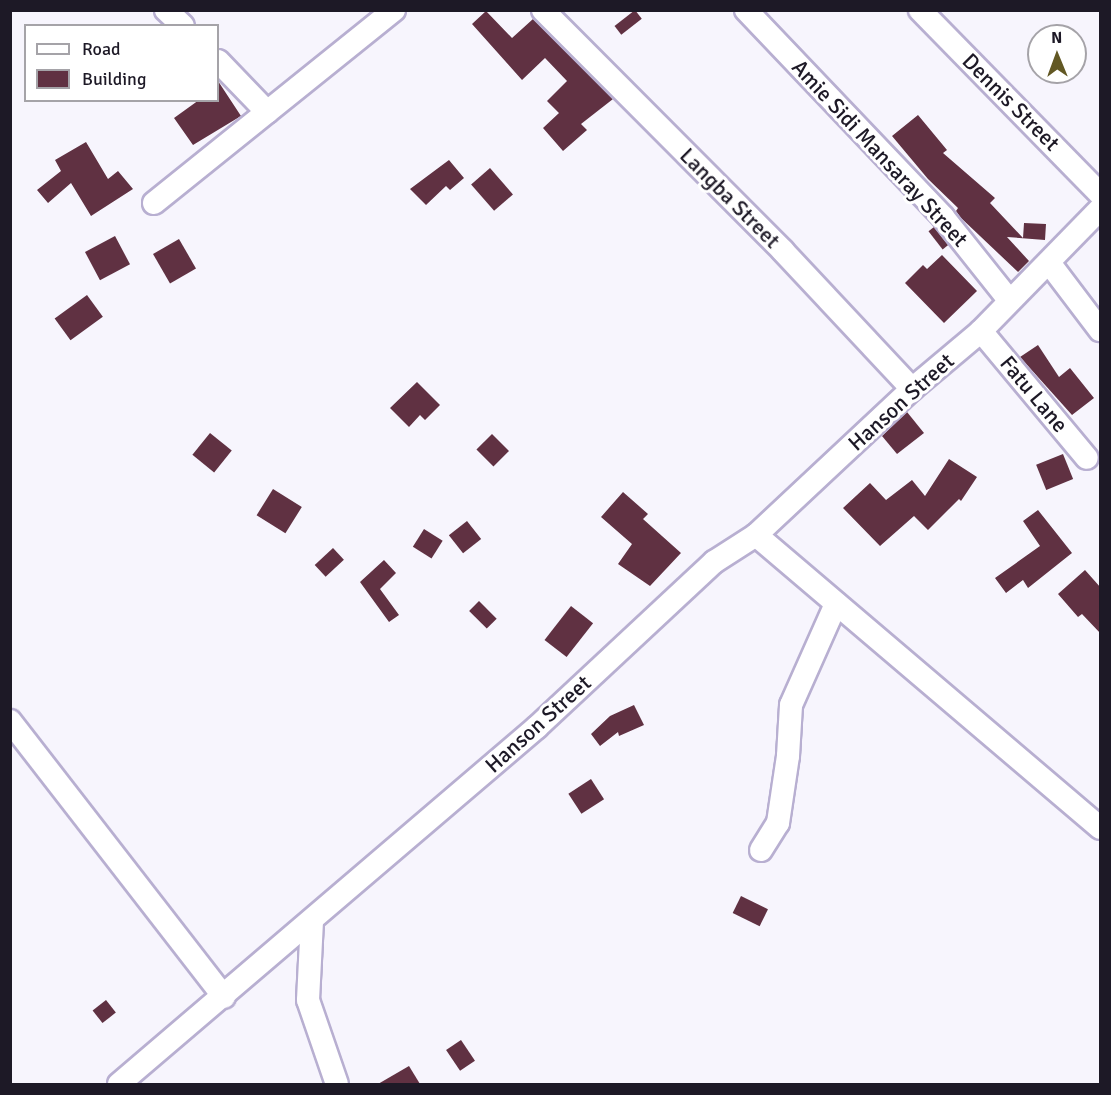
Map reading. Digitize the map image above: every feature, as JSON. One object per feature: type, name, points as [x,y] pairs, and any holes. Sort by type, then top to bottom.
[{"type":"street","points":[[166,10],[181,24]]},
{"type":"street","points":[[154,203],[394,10]]},
{"type":"street","name":"Langba Street","points":[[543,10],[783,250],[912,389]]},
{"type":"street","name":"Amie Sidi Mansaray Street","points":[[746,10],[943,217],[1009,300]]},
{"type":"street","name":"Dennis Street","points":[[920,10],[1101,194]]},
{"type":"street","points":[[219,62],[267,112]]},
{"type":"street","name":"Hanson Street","points":[[119,1084],[224,997],[537,727],[714,562],[756,535],[912,389],[981,331],[1009,300],[1050,264],[1101,209]]},
{"type":"street","points":[[1050,264],[1101,330]]},
{"type":"street","name":"Fatu Lane","points":[[981,331],[1087,458]]},
{"type":"street","points":[[756,535],[1101,828]]},
{"type":"street","points":[[761,850],[778,823],[782,805],[790,705],[836,603]]},
{"type":"street","points":[[10,722],[224,997]]},
{"type":"street","points":[[312,921],[308,1000],[338,1084]]},
{"type":"building","points":[[635,10],[642,19],[621,35],[615,26]]},
{"type":"building","points":[[486,11],[512,38],[533,19],[613,99],[581,124],[587,130],[563,151],[543,128],[559,113],[547,101],[567,81],[545,58],[522,80],[472,24]]},
{"type":"building","points":[[219,83],[241,116],[193,145],[174,118],[196,102],[219,102]]},
{"type":"building","points":[[918,115],[947,150],[943,153],[995,198],[990,203],[1023,238],[1024,223],[1046,224],[1045,240],[1007,237],[1029,261],[1018,272],[961,218],[956,211],[958,208],[928,179],[892,136]]},
{"type":"building","points":[[86,142],[108,179],[118,171],[133,189],[91,216],[71,183],[48,203],[37,190],[61,171],[55,160]]},
{"type":"building","points":[[449,160],[464,178],[450,190],[446,186],[426,205],[410,189]]},
{"type":"building","points":[[490,168],[513,194],[494,211],[471,184]]},
{"type":"building","points":[[934,227],[948,245],[943,249],[928,231]]},
{"type":"building","points":[[115,236],[130,264],[100,280],[85,252]]},
{"type":"building","points":[[179,239],[196,268],[170,283],[153,254]]},
{"type":"building","points":[[942,255],[977,291],[944,323],[905,283],[923,265],[927,269]]},
{"type":"building","points":[[87,295],[103,317],[71,340],[55,319]]},
{"type":"building","points":[[1038,345],[1059,377],[1070,368],[1094,398],[1072,415],[1020,357]]},
{"type":"building","points":[[417,382],[440,405],[425,420],[420,415],[409,427],[390,408]]},
{"type":"building","points":[[907,412],[924,433],[897,454],[882,436]]},
{"type":"building","points":[[210,433],[232,451],[214,472],[192,455]]},
{"type":"building","points":[[492,434],[509,451],[493,467],[476,450]]},
{"type":"building","points":[[1063,454],[1073,479],[1046,490],[1036,465]]},
{"type":"building","points":[[949,459],[977,477],[961,501],[959,499],[928,530],[914,516],[880,546],[843,508],[870,483],[886,500],[912,480],[925,496]]},
{"type":"building","points":[[273,489],[302,507],[285,533],[257,515]]},
{"type":"building","points":[[623,492],[648,514],[643,519],[681,553],[650,586],[618,564],[632,544],[601,517]]},
{"type":"building","points":[[1038,510],[1072,553],[1028,588],[1023,580],[1006,593],[995,578],[1040,546],[1023,521]]},
{"type":"building","points":[[467,521],[481,539],[463,553],[449,535]]},
{"type":"building","points":[[424,529],[443,541],[432,558],[413,547]]},
{"type":"building","points":[[333,548],[344,560],[326,577],[315,565]]},
{"type":"building","points":[[384,560],[396,573],[380,589],[399,615],[389,622],[360,582]]},
{"type":"building","points":[[1085,570],[1101,588],[1101,634],[1082,614],[1078,617],[1058,594]]},
{"type":"building","points":[[479,601],[497,619],[487,629],[469,611]]},
{"type":"building","points":[[571,606],[593,623],[567,657],[545,640]]},
{"type":"building","points":[[634,705],[644,725],[619,736],[618,732],[600,746],[591,734],[610,716]]},
{"type":"building","points":[[591,779],[604,799],[581,814],[568,794]]},
{"type":"building","points":[[741,896],[768,909],[760,926],[733,913]]},
{"type":"building","points":[[106,1000],[116,1013],[102,1023],[93,1010]]},
{"type":"building","points":[[461,1040],[475,1061],[460,1071],[446,1050]]},
{"type":"building","points":[[409,1066],[420,1084],[378,1084]]}]
